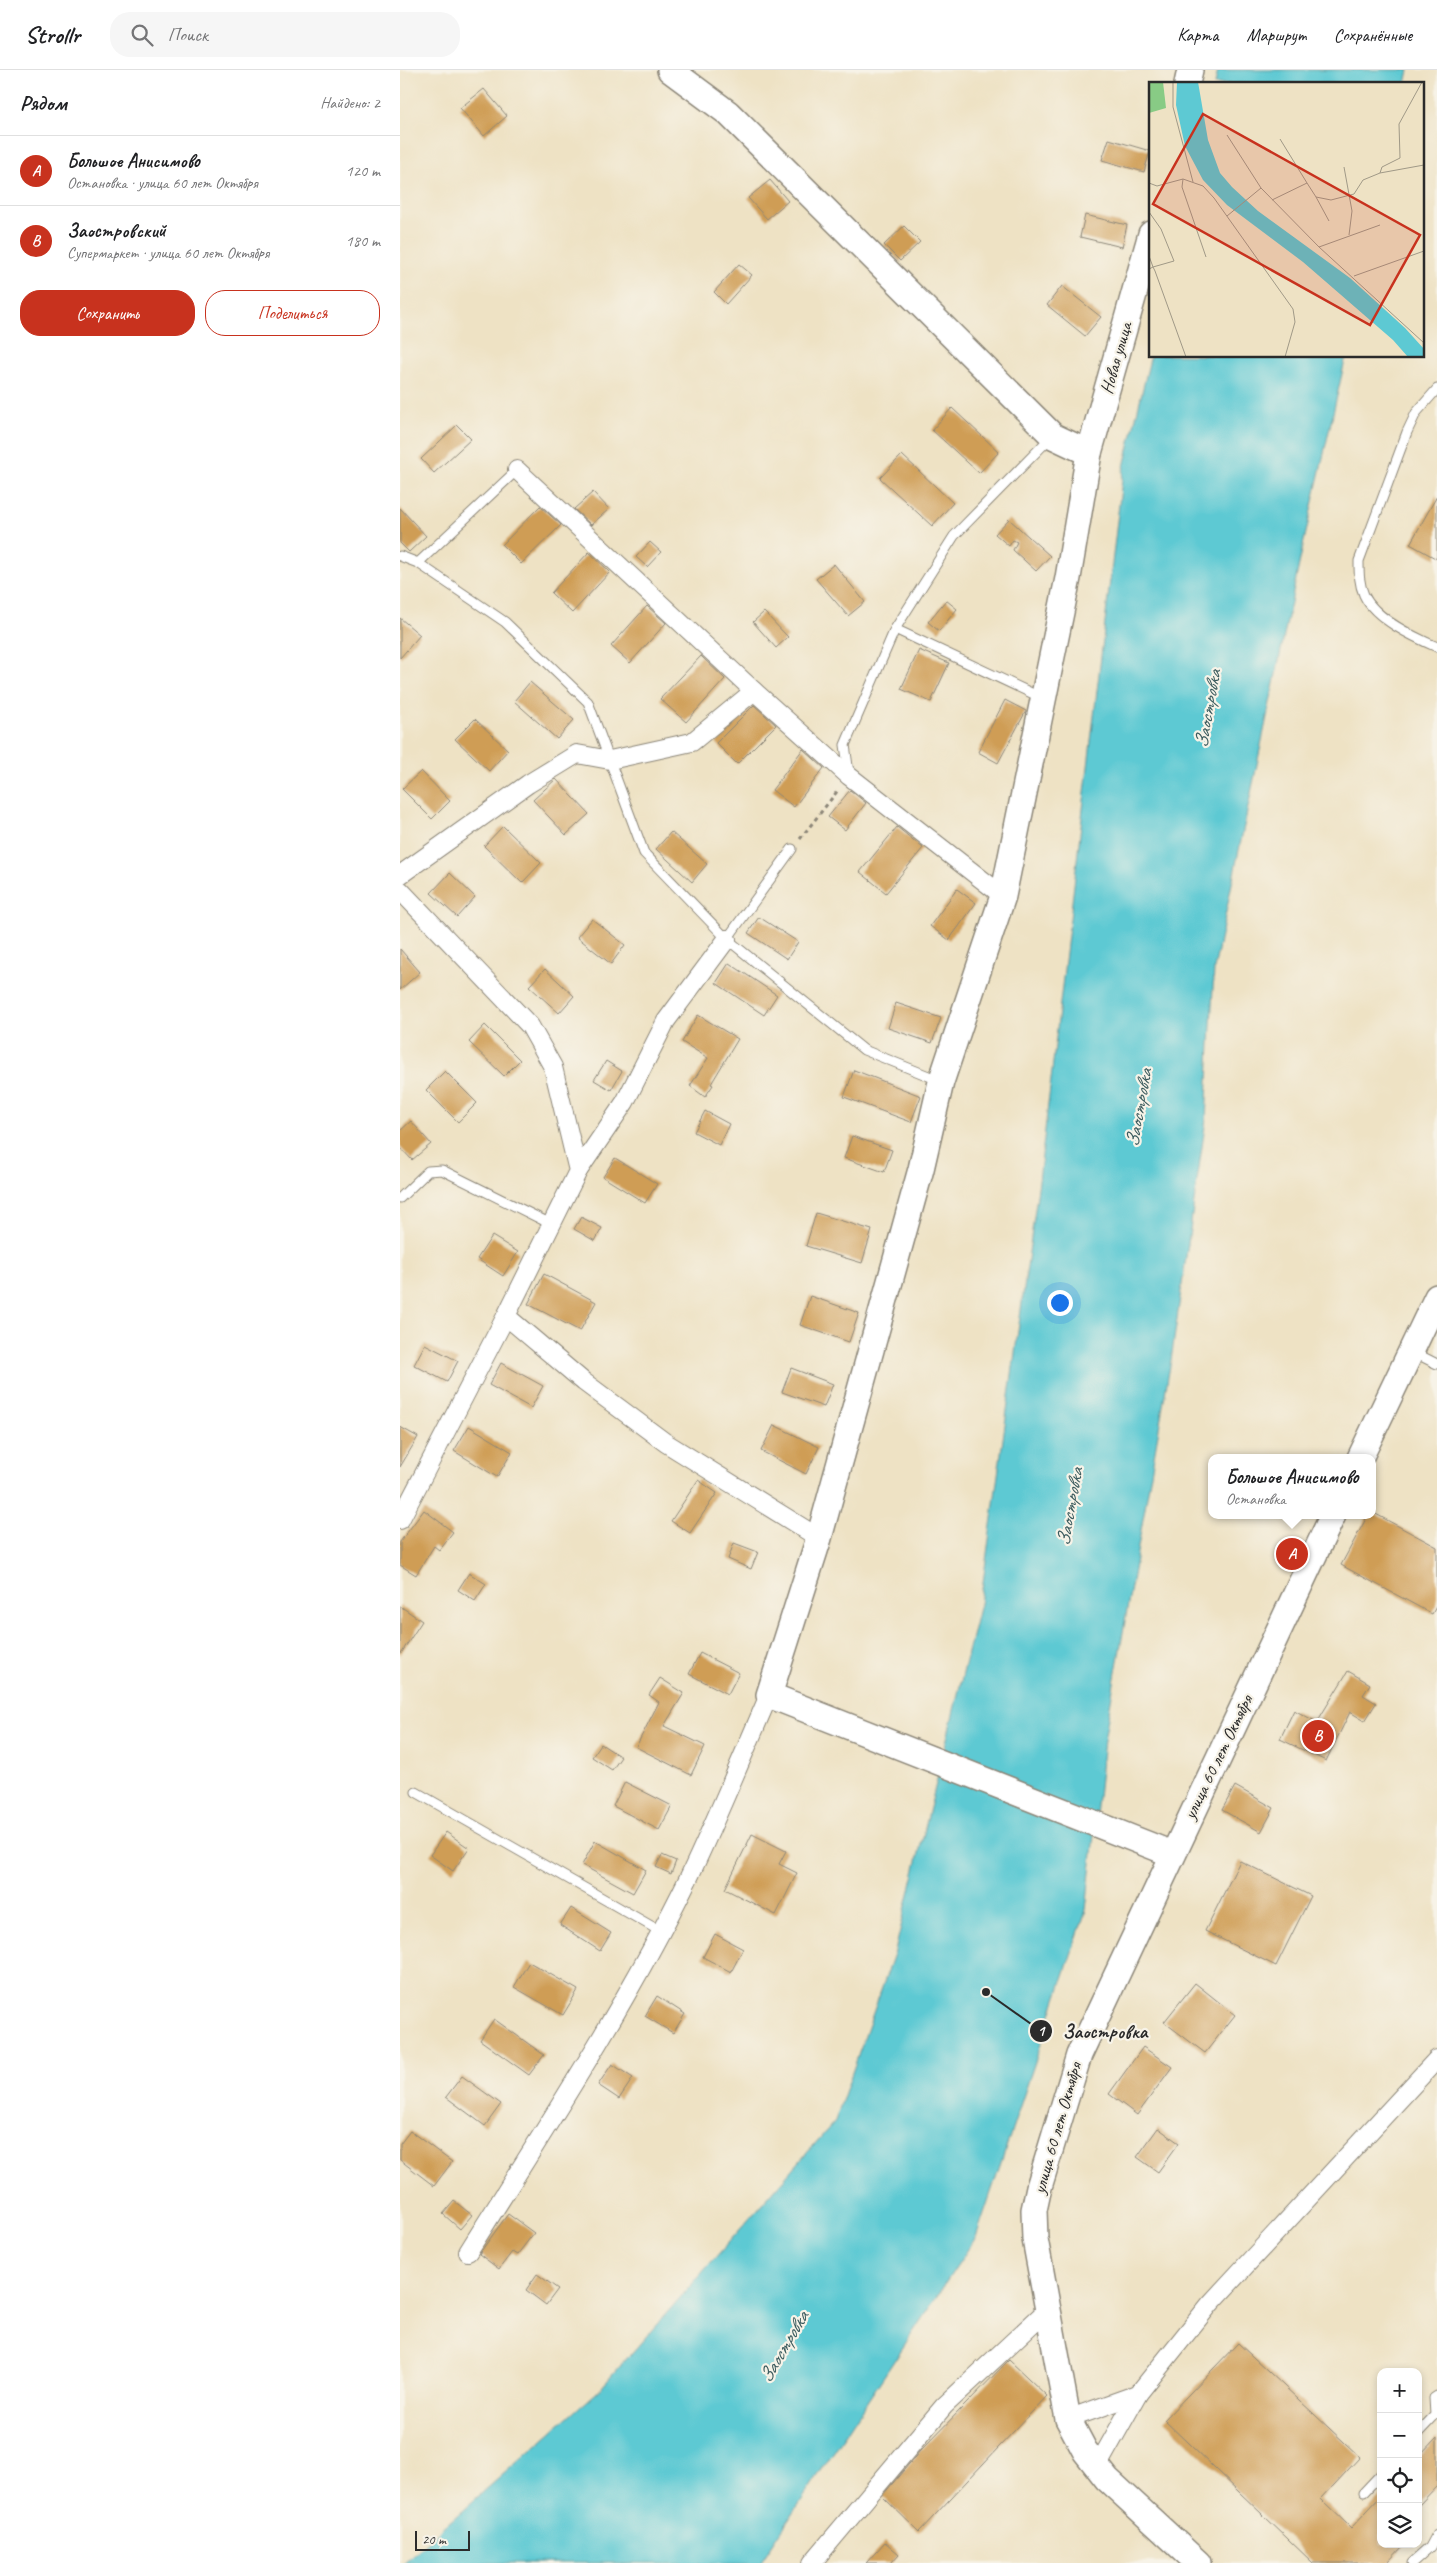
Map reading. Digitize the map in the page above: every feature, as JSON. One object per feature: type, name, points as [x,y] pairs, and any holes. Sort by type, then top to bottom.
[{"type":"street","points":[[670,70],[728,113],[1053,436],[1089,453]]},
{"type":"street","name":"Новая улица","points":[[769,1695],[819,1538],[921,1169],[941,1082],[1003,896],[1068,578],[1089,453],[1149,241]]},
{"type":"street","points":[[517,470],[754,691],[849,776],[1003,896]]},
{"type":"street","points":[[400,876],[528,784],[577,754],[610,760],[692,742],[754,691]]},
{"type":"street","points":[[400,890],[530,1026],[553,1067],[578,1171]]},
{"type":"street","points":[[400,1520],[506,1316],[578,1171],[624,1102],[666,1022],[727,939]]},
{"type":"street","points":[[1362,1454],[1437,1297]]},
{"type":"street","points":[[506,1316],[584,1382],[666,1443],[819,1538]]},
{"type":"street","name":"улица 60 лет Октября","points":[[1198,2563],[1131,2503],[1097,2467],[1085,2450],[1068,2418],[1035,2239],[1034,2210],[1039,2186],[1078,2055],[1331,1519]]},
{"type":"street","points":[[468,2252],[592,2054],[660,1931],[690,1875],[769,1695],[1172,1854]]},
{"type":"street","points":[[1097,2467],[1138,2394],[1210,2304],[1437,2059]]},
{"type":"street","points":[[812,2563],[944,2406],[1048,2309]]},
{"type":"street","points":[[1068,2418],[1138,2394]]},
{"type":"lane","points":[[1437,389],[1416,413],[1407,432],[1359,561],[1360,582],[1365,597],[1397,627],[1437,647]]},
{"type":"lane","points":[[849,776],[846,745],[895,629],[954,536],[1053,436]]},
{"type":"lane","points":[[418,563],[517,470]]},
{"type":"lane","points":[[400,556],[418,563],[505,622],[588,702],[644,853],[727,939],[864,1050],[941,1082]]},
{"type":"lane","points":[[895,629],[1043,699]]},
{"type":"lane","points":[[727,939],[792,849]]},
{"type":"lane","points":[[400,1198],[428,1171],[442,1170],[551,1224]]},
{"type":"lane","points":[[1410,1351],[1437,1364]]},
{"type":"lane","points":[[416,1792],[660,1931]]},
{"type":"lane","points":[[1422,2429],[1436,2415],[1434,2398],[1437,2396]]},
{"type":"lane","points":[[1364,2492],[1377,2478]]},
{"type":"lane","points":[[1412,2563],[1430,2548],[1437,2534]]},
{"type":"path","points":[[792,849],[849,776]]},
{"type":"water","points":[[1218,70],[1409,70],[1406,82],[1215,82]]},
{"type":"water","points":[[1150,358],[1346,358],[1302,550],[1214,969],[1206,1119],[1171,1360],[1104,1740],[1086,1910],[976,2237],[760,2563],[403,2563],[602,2387],[835,2121],[895,1951],[980,1604],[1039,1181],[1123,471]]},
{"type":"building","points":[[484,89],[507,116],[484,136],[460,108]]},
{"type":"building","points":[[1109,139],[1149,151],[1144,172],[1102,160]]},
{"type":"building","points":[[770,180],[788,201],[767,219],[748,198]]},
{"type":"building","points":[[1085,215],[1127,225],[1122,247],[1080,237]]},
{"type":"building","points":[[904,226],[920,242],[900,261],[884,245]]},
{"type":"building","points":[[739,264],[752,275],[726,304],[714,292]]},
{"type":"building","points":[[1062,286],[1101,317],[1085,336],[1047,305]]},
{"type":"building","points":[[952,408],[999,452],[979,473],[932,430]]},
{"type":"building","points":[[457,425],[471,439],[434,473],[421,459]]},
{"type":"building","points":[[902,455],[953,503],[932,526],[880,478]]},
{"type":"building","points":[[593,492],[609,509],[591,525],[574,509]]},
{"type":"building","points":[[1437,496],[1437,559],[1410,544]]},
{"type":"building","points":[[540,506],[561,525],[521,564],[502,545]]},
{"type":"building","points":[[400,508],[426,536],[409,552],[400,543]]},
{"type":"building","points":[[1009,519],[1050,556],[1036,571],[1013,550],[1017,542],[1013,540],[1009,546],[995,534]]},
{"type":"building","points":[[650,542],[661,552],[647,567],[636,557]]},
{"type":"building","points":[[589,552],[610,572],[572,613],[551,593]]},
{"type":"building","points":[[834,564],[865,602],[848,616],[816,579]]},
{"type":"building","points":[[946,600],[957,609],[939,631],[928,622]]},
{"type":"building","points":[[647,606],[666,623],[630,663],[611,646]]},
{"type":"building","points":[[764,612],[788,637],[776,648],[753,622]]},
{"type":"building","points":[[400,618],[420,635],[400,658]]},
{"type":"building","points":[[919,650],[949,663],[931,702],[901,689]]},
{"type":"building","points":[[701,656],[725,679],[686,722],[660,699]]},
{"type":"building","points":[[530,682],[574,720],[557,739],[514,701]]},
{"type":"building","points":[[1005,700],[1026,711],[998,763],[978,752]]},
{"type":"building","points":[[754,705],[776,725],[737,764],[716,743]]},
{"type":"building","points":[[475,719],[508,750],[489,771],[455,739]]},
{"type":"building","points":[[803,749],[824,768],[794,807],[772,790]]},
{"type":"building","points":[[421,771],[450,801],[432,819],[402,789]]},
{"type":"building","points":[[556,779],[589,814],[566,835],[533,800]]},
{"type":"building","points":[[850,790],[866,803],[845,830],[828,817]]},
{"type":"building","points":[[503,826],[541,863],[522,883],[484,846]]},
{"type":"building","points":[[897,827],[923,848],[886,893],[860,872]]},
{"type":"building","points":[[671,832],[707,864],[692,882],[656,849]]},
{"type":"building","points":[[450,873],[475,897],[457,917],[431,893]]},
{"type":"building","points":[[957,889],[976,903],[949,940],[930,926]]},
{"type":"building","points":[[759,917],[798,942],[787,959],[748,933]]},
{"type":"building","points":[[592,919],[625,945],[611,964],[577,937]]},
{"type":"building","points":[[400,949],[420,972],[400,990]]},
{"type":"building","points":[[729,963],[777,995],[764,1015],[716,983]]},
{"type":"building","points":[[545,969],[574,996],[559,1013],[529,986]]},
{"type":"building","points":[[896,1003],[941,1018],[932,1043],[888,1028]]},
{"type":"building","points":[[698,1015],[738,1039],[705,1097],[690,1086],[708,1058],[682,1042]]},
{"type":"building","points":[[485,1025],[520,1060],[504,1076],[469,1042]]},
{"type":"building","points":[[606,1061],[622,1071],[611,1090],[594,1080]]},
{"type":"building","points":[[854,1070],[921,1096],[911,1122],[844,1097]]},
{"type":"building","points":[[445,1071],[477,1103],[458,1122],[426,1090]]},
{"type":"building","points":[[705,1111],[729,1124],[719,1145],[694,1132]]},
{"type":"building","points":[[411,1121],[431,1144],[412,1160],[400,1147],[400,1131]]},
{"type":"building","points":[[852,1136],[892,1150],[884,1172],[844,1158]]},
{"type":"building","points":[[615,1158],[657,1184],[645,1203],[603,1177]]},
{"type":"building","points":[[816,1213],[872,1230],[862,1263],[806,1246]]},
{"type":"building","points":[[581,1217],[602,1228],[595,1241],[574,1229]]},
{"type":"building","points":[[492,1236],[518,1252],[503,1276],[477,1259]]},
{"type":"building","points":[[544,1274],[596,1302],[580,1331],[528,1304]]},
{"type":"building","points":[[810,1296],[859,1313],[849,1342],[800,1325]]},
{"type":"building","points":[[425,1344],[458,1361],[447,1382],[414,1365]]},
{"type":"building","points":[[501,1363],[543,1386],[531,1408],[489,1385]]},
{"type":"building","points":[[791,1368],[833,1384],[824,1407],[782,1392]]},
{"type":"building","points":[[774,1425],[819,1447],[806,1474],[761,1451]]},
{"type":"building","points":[[469,1426],[512,1452],[497,1477],[454,1451]]},
{"type":"building","points":[[400,1427],[418,1437],[400,1467]]},
{"type":"building","points":[[698,1480],[717,1493],[690,1533],[671,1521]]},
{"type":"building","points":[[424,1510],[453,1532],[439,1550],[434,1546],[416,1575],[400,1565],[400,1542]]},
{"type":"building","points":[[1376,1514],[1437,1547],[1437,1605],[1432,1614],[1341,1565],[1366,1519],[1376,1519]]},
{"type":"building","points":[[734,1543],[758,1552],[751,1569],[728,1559]]},
{"type":"building","points":[[469,1573],[486,1584],[475,1601],[458,1590]]},
{"type":"building","points":[[400,1606],[422,1621],[400,1655]]},
{"type":"building","points":[[700,1653],[739,1673],[728,1694],[689,1674]]},
{"type":"building","points":[[1348,1671],[1370,1684],[1363,1695],[1376,1703],[1365,1721],[1350,1712],[1326,1761],[1280,1739],[1294,1710],[1317,1722]]},
{"type":"building","points":[[660,1678],[684,1693],[664,1726],[705,1746],[691,1775],[636,1747],[659,1702],[649,1695]]},
{"type":"building","points":[[601,1744],[621,1757],[612,1770],[592,1757]]},
{"type":"building","points":[[625,1782],[672,1806],[659,1830],[613,1806]]},
{"type":"building","points":[[1235,1786],[1274,1808],[1261,1832],[1222,1810]]},
{"type":"building","points":[[446,1832],[469,1848],[453,1871],[430,1855]]},
{"type":"building","points":[[752,1834],[786,1851],[779,1864],[797,1873],[776,1915],[725,1889]]},
{"type":"building","points":[[595,1841],[646,1870],[633,1893],[582,1865]]},
{"type":"building","points":[[662,1855],[676,1861],[671,1874],[656,1867]]},
{"type":"building","points":[[1240,1861],[1311,1896],[1276,1966],[1205,1931]]},
{"type":"building","points":[[571,1908],[611,1933],[600,1951],[560,1925]]},
{"type":"building","points":[[715,1934],[743,1949],[731,1972],[703,1957]]},
{"type":"building","points":[[529,1962],[578,1990],[563,2015],[514,1987]]},
{"type":"building","points":[[1195,1983],[1235,2015],[1205,2053],[1164,2022]]},
{"type":"building","points":[[657,1996],[685,2014],[673,2033],[645,2016]]},
{"type":"building","points":[[494,2019],[544,2055],[529,2075],[480,2040]]},
{"type":"building","points":[[1143,2047],[1172,2067],[1137,2115],[1109,2094]]},
{"type":"building","points":[[612,2064],[633,2078],[619,2099],[598,2085]]},
{"type":"building","points":[[462,2076],[501,2104],[485,2126],[446,2097]]},
{"type":"building","points":[[1158,2128],[1179,2143],[1158,2172],[1137,2157]]},
{"type":"building","points":[[410,2131],[452,2162],[434,2186],[400,2160],[400,2144]]},
{"type":"building","points":[[454,2201],[472,2215],[460,2229],[443,2214]]},
{"type":"building","points":[[508,2214],[534,2233],[517,2255],[512,2252],[499,2269],[479,2254]]},
{"type":"building","points":[[537,2274],[558,2289],[546,2305],[526,2290]]},
{"type":"building","points":[[1238,2343],[1360,2457],[1321,2499],[1351,2528],[1377,2500],[1377,2548],[1401,2548],[1387,2563],[1313,2563],[1164,2420]]},
{"type":"building","points":[[1009,2360],[1047,2396],[919,2532],[882,2496],[920,2451]]},
{"type":"building","points":[[1437,2437],[1437,2486],[1422,2502],[1422,2458],[1422,2453]]},
{"type":"building","points":[[885,2542],[899,2554],[891,2563],[866,2563]]},
{"type":"place","name":"Большое Анисимово","points":[[1292,1554]]},
{"type":"place","name":"Заостровский","points":[[1318,1736]]},
{"type":"place","name":"Заостровка","points":[[986,1992]]}]
